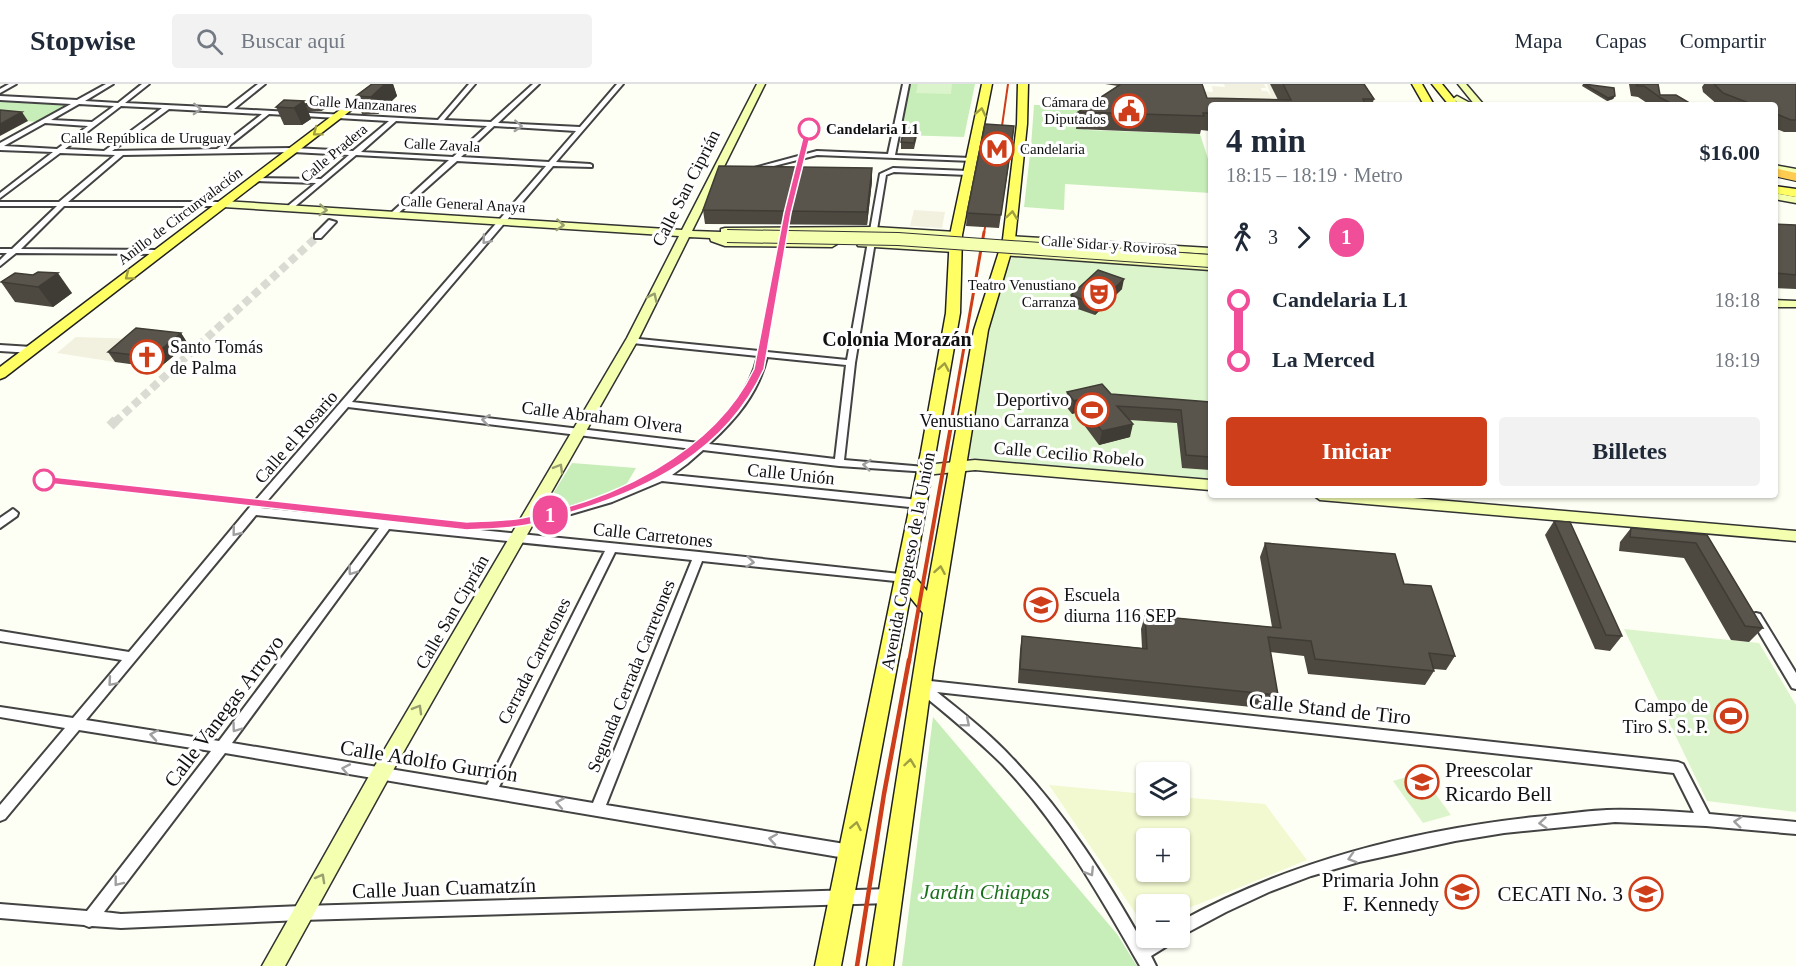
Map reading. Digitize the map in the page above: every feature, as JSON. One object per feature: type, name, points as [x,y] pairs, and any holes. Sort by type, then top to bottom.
[{"type":"highway","points":[[1778,172],[1796,177]]},
{"type":"main road","name":"Anillo de Circunvalación","points":[[0,374],[380,84]]},
{"type":"main road","name":"Avenida Congreso de la Unión","points":[[828,966],[919,504],[950,330],[955,242],[987,84]]},
{"type":"main road","name":"Avenida Congreso de la Unión","points":[[880,966],[921,685],[984,315],[1007,246],[1022,124],[1023,84]]},
{"type":"main road","points":[[1417,84],[1427,102]]},
{"type":"main road","points":[[1437,84],[1457,102]]},
{"type":"main road","points":[[1448,84],[1457,102]]},
{"type":"main road","points":[[1778,181],[1796,184]]},
{"type":"main road","points":[[1778,190],[1796,193]]},
{"type":"main road","points":[[905,578],[933,611]]},
{"type":"street","points":[[0,91],[13,84]]},
{"type":"street","points":[[0,147],[110,84]]},
{"type":"street","points":[[0,196],[146,84]]},
{"type":"street","points":[[227,111],[262,84]]},
{"type":"street","points":[[440,122],[472,84]]},
{"type":"street","points":[[394,215],[536,84]]},
{"type":"street","name":"Calle el Rosario","points":[[0,815],[253,511],[348,404],[620,84]]},
{"type":"street","name":"Calle San Ciprián","points":[[273,966],[380,775],[632,340],[684,233],[721,173],[761,84]]},
{"type":"street","points":[[891,156],[904,84]]},
{"type":"street","points":[[1462,84],[1477,102]]},
{"type":"street","name":"Calle Manzanares","points":[[0,98],[580,129]]},
{"type":"street","points":[[104,153],[167,108]]},
{"type":"street","points":[[219,151],[268,112]]},
{"type":"street","name":"Calle Pradera","points":[[292,207],[394,120]]},
{"type":"street","points":[[44,121],[93,124]]},
{"type":"street","name":"Calle República de Uruguay","points":[[0,147],[104,153],[293,150]]},
{"type":"street","name":"Calle Zavala","points":[[293,150],[590,166]]},
{"type":"street","points":[[0,264],[60,208],[62,203],[121,153]]},
{"type":"street","points":[[738,172],[817,153],[891,156],[969,166]]},
{"type":"street","points":[[838,463],[851,363],[885,172],[969,166]]},
{"type":"street","points":[[1778,171],[1796,171]]},
{"type":"street","points":[[255,179],[322,181]]},
{"type":"street","points":[[1778,197],[1796,200]]},
{"type":"street","points":[[0,204],[223,204]]},
{"type":"street","name":"Calle General Anaya","points":[[223,204],[701,235],[898,239],[1208,261]]},
{"type":"street","points":[[318,236],[332,222]]},
{"type":"street","name":"Calle General Anaya","points":[[701,235],[729,230],[874,230],[955,242]]},
{"type":"street","name":"Calle General Anaya","points":[[701,235],[725,243],[955,242]]},
{"type":"street","name":"Calle Sidar y Rovirosa","points":[[1007,246],[1208,251]]},
{"type":"street","name":"Calle Sidar y Rovirosa","points":[[1007,246],[1208,267]]},
{"type":"street","points":[[0,251],[160,252]]},
{"type":"street","points":[[1778,303],[1796,304]]},
{"type":"street","points":[[632,340],[851,363]]},
{"type":"street","points":[[0,348],[32,350]]},
{"type":"street","points":[[527,523],[605,500],[659,477],[683,462],[737,412],[750,393],[760,370],[763,354]]},
{"type":"street","name":"Calle Abraham Olvera","points":[[348,404],[838,463],[925,470]]},
{"type":"street","name":"Calle Cecilio Robelo","points":[[925,470],[958,466],[1208,485]]},
{"type":"street","name":"Calle Unión","points":[[659,477],[919,504]]},
{"type":"street","points":[[1350,498],[1704,533],[1796,536]]},
{"type":"street","name":"Calle Carretones","points":[[253,511],[905,578]]},
{"type":"street","points":[[0,524],[13,513]]},
{"type":"street","name":"Calle Vanegas Arroyo","points":[[89,920],[223,746],[387,524]]},
{"type":"street","name":"Cerrada Carretones","points":[[490,792],[612,547]]},
{"type":"street","name":"Segunda Cerrada Carretones","points":[[597,810],[699,556]]},
{"type":"street","points":[[1749,606],[1796,684]]},
{"type":"street","points":[[0,636],[133,657]]},
{"type":"street","points":[[921,685],[981,736],[1037,795],[1063,829],[1145,960],[1157,948]]},
{"type":"street","name":"Calle Stand de Tiro","points":[[921,685],[1678,768],[1704,819]]},
{"type":"street","name":"Calle Adolfo Gurrión","points":[[0,712],[223,746],[380,775],[851,852]]},
{"type":"street","points":[[1190,924],[1284,880],[1329,865],[1488,827],[1612,816],[1704,819],[1796,828]]},
{"type":"street","name":"Calle Juan Cuamatzín","points":[[0,910],[89,920],[121,921],[302,913],[891,896]]},
{"type":"green space","points":[[910,84],[975,84],[964,137],[900,135]]},
{"type":"green space","points":[[918,84],[952,84],[951,94],[916,93]]},
{"type":"green space","points":[[0,100],[70,104],[38,122],[0,119]]},
{"type":"green space","points":[[1054,100],[1083,101],[1084,106],[1096,106],[1086,130],[1200,134],[1208,159],[1208,193],[1065,184],[1064,210],[1024,207],[1030,154],[1054,156],[1054,147],[1031,146],[1034,105],[1054,105]]},
{"type":"green space","name":"Deportivo Venustiano Carranza","points":[[1012,257],[1208,269],[1208,479],[968,458],[983,333]]},
{"type":"green space","points":[[572,463],[636,468],[626,485],[562,509],[544,508]]},
{"type":"green space","name":"Campo de Tiro S. S. P.","points":[[1624,629],[1759,643],[1796,705],[1796,812],[1707,801]]},
{"type":"green space","name":"Jardín Chiapas","points":[[933,717],[1117,934],[1137,966],[902,966]]},
{"type":"green space","points":[[1420,773],[1451,815],[1423,823],[1393,781]]},
{"type":"green space","points":[[1049,785],[1136,793],[1136,816],[1190,816],[1190,798],[1265,804],[1307,860],[1190,908],[1190,894],[1136,894],[1136,914]]},
{"type":"shaded area","points":[[1224,84],[1264,84],[1266,88],[1261,88],[1262,91],[1267,91],[1271,96],[1267,84],[1270,84],[1279,102],[1209,102],[1203,95],[1208,110],[1201,91],[1213,92],[1212,86],[1225,87]]},
{"type":"shaded area","points":[[914,210],[945,212],[942,228],[910,226]]},
{"type":"shaded area","points":[[76,337],[143,339],[115,362],[57,353]]},
{"type":"building","points":[[372,84],[385,84],[371,97],[356,96]]},
{"type":"building","points":[[1121,84],[1202,84],[1207,98],[1291,100],[1283,84],[1364,84],[1374,99],[1363,99],[1364,102],[1208,102],[1208,113],[1203,113],[1204,116],[1078,112]]},
{"type":"building","points":[[1584,84],[1614,88],[1615,96],[1608,98]]},
{"type":"building","points":[[1636,84],[1658,84],[1660,95],[1676,95],[1688,102],[1668,102],[1644,86]]},
{"type":"building","points":[[1714,84],[1796,84],[1796,120],[1778,115],[1778,102],[1746,102],[1723,93]]},
{"type":"building","points":[[284,100],[304,101],[294,108],[276,107]]},
{"type":"building","points":[[0,110],[22,112],[0,124]]},
{"type":"building","name":"Candelaria","points":[[985,124],[1014,126],[1001,215],[967,213]]},
{"type":"building","points":[[904,129],[917,130],[914,143],[901,142]]},
{"type":"building","points":[[719,166],[872,168],[867,212],[703,210]]},
{"type":"building","points":[[1778,224],[1796,225],[1796,275],[1778,273]]},
{"type":"building","points":[[1098,270],[1124,279],[1097,305],[1071,295]]},
{"type":"building","points":[[38,272],[58,273],[38,287],[1,282],[15,273],[33,275]]},
{"type":"building","points":[[136,328],[181,333],[152,357],[108,352]]},
{"type":"building","points":[[1102,384],[1111,394],[1208,402],[1208,457],[1186,455],[1181,410],[1117,406],[1133,424],[1102,431],[1077,400],[1074,401],[1067,392]]},
{"type":"building","points":[[1554,521],[1570,522],[1622,636],[1606,635]]},
{"type":"building","points":[[1631,528],[1707,535],[1763,628],[1745,626],[1696,543],[1630,537]]},
{"type":"building","points":[[1265,543],[1395,554],[1404,584],[1431,586],[1455,656],[1429,653],[1434,671],[1315,659],[1311,641],[1268,637],[1278,695],[1020,669],[1022,636],[1147,649],[1145,615],[1281,628]]},
{"type":"tunnel","points":[[115,422],[318,236]]},
{"type":"tunnel","points":[[110,426],[116,420]]},
{"type":"railway","points":[[1000,140],[1008,84]]},
{"type":"railway","points":[[984,233],[988,211]]},
{"type":"railway","points":[[951,422],[984,232]]},
{"type":"railway","points":[[909,662],[952,420]]},
{"type":"railway","points":[[857,966],[884,794],[909,660]]},
{"type":"metro line","name":"1","points":[[44,480],[467,526],[521,522],[563,512],[607,498],[636,485],[672,466],[699,446],[735,410],[748,392],[759,369],[788,213],[809,129]]},
{"type":"place","name":"Cámara de Diputados","points":[[1129,111]]},
{"type":"place","name":"Candelaria L1","points":[[809,129]]},
{"type":"place","name":"Candelaria","points":[[997,149]]},
{"type":"place","name":"Teatro Venustiano Carranza","points":[[1099,294]]},
{"type":"place","name":"Santo Tomás de Palma","points":[[147,357]]},
{"type":"place","name":"Deportivo Venustiano Carranza","points":[[1092,410]]},
{"type":"place","name":"Escuela diurna 116 SEP","points":[[1041,605]]},
{"type":"place","name":"Campo de Tiro S. S. P.","points":[[1731,716]]},
{"type":"place","name":"Preescolar Ricardo Bell","points":[[1422,782]]},
{"type":"place","name":"Primaria John F. Kennedy","points":[[1462,892]]},
{"type":"place","name":"CECATI No. 3","points":[[1646,894]]},
{"type":"district","name":"Colonia Morazán","points":[[897,339]]}]
